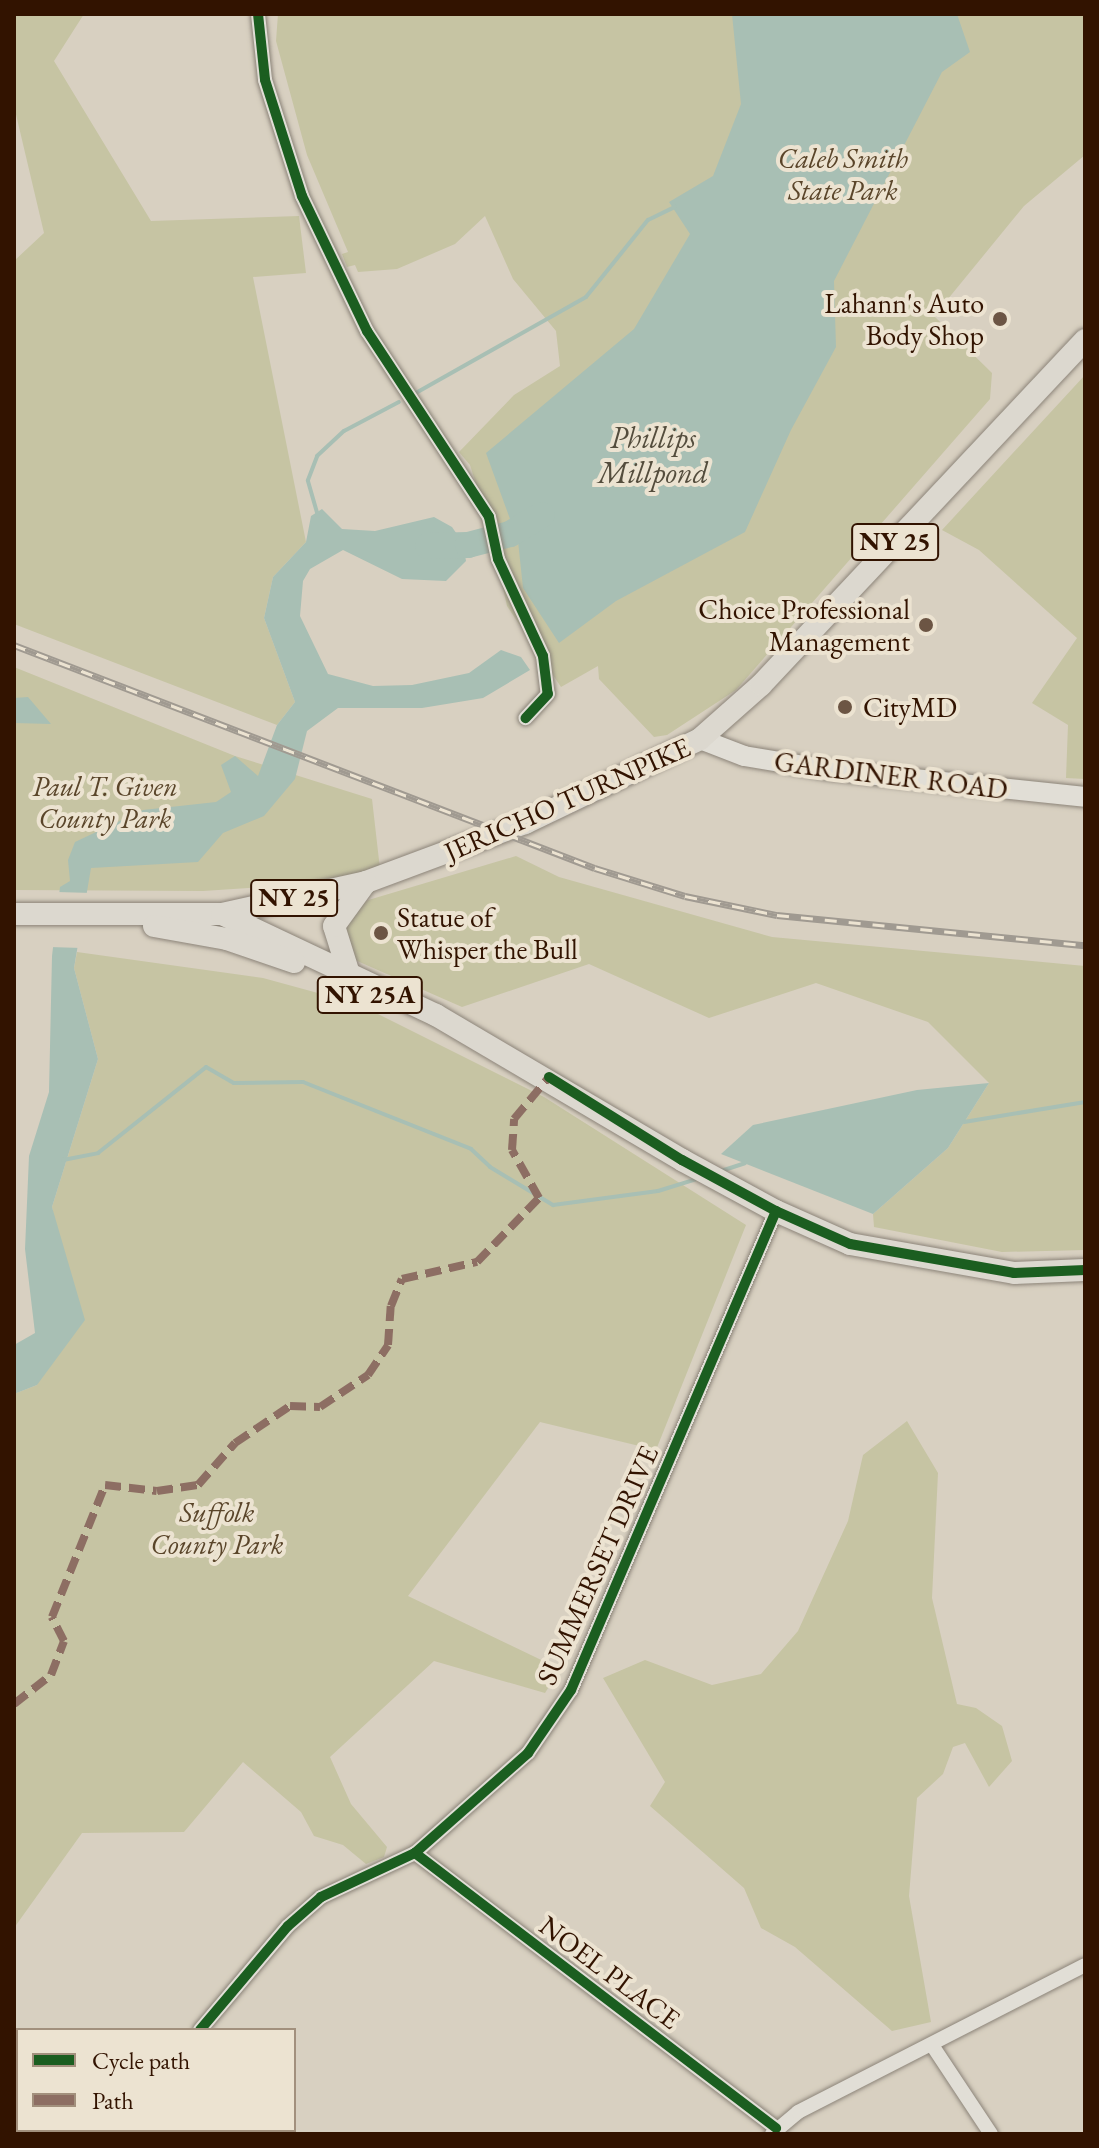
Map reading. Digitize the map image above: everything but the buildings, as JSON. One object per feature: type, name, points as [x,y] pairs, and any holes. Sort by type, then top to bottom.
[{"type":"main road","name":"JERICHO TURNPIKE","points":[[222,914],[366,882],[525,823],[700,739],[761,685],[1085,340]]},
{"type":"main road","name":"GARDINER ROAD","points":[[700,739],[744,756],[829,770],[1085,797]]},
{"type":"main road","points":[[349,974],[334,926],[366,882]]},
{"type":"main road","points":[[277,956],[265,935],[271,913],[283,901]]},
{"type":"main road","name":"NY 25A","points":[[222,914],[436,1015],[682,1160],[776,1211],[850,1244],[920,1260],[1014,1273],[1085,1270]]},
{"type":"main road","name":"NY 25","points":[[23,915],[222,914]]},
{"type":"main road","name":"NY 25A","points":[[101,917],[227,939],[350,984],[622,1122]]},
{"type":"street","points":[[258,14],[265,80],[302,196],[367,331],[489,517],[498,559],[543,656],[548,694],[526,718]]},
{"type":"street","name":"SUMMERSET DRIVE","points":[[202,2028],[288,1926],[321,1897],[415,1853],[528,1753],[571,1690],[776,1211]]},
{"type":"street","name":"NOEL PLACE","points":[[415,1853],[774,2131]]},
{"type":"street","points":[[774,2131],[798,2112],[1085,1965]]},
{"type":"street","points":[[932,2045],[991,2134]]},
{"type":"green space","points":[[14,14],[84,14],[54,61],[151,221],[299,216],[306,273],[253,277],[306,542],[273,577],[264,618],[295,702],[277,725],[14,624],[14,261],[44,233],[14,106]]},
{"type":"green space","name":"Caleb Smith State Park","points":[[278,14],[1085,14],[1085,155],[1024,206],[934,316],[992,373],[990,399],[736,690],[667,735],[654,737],[599,679],[598,666],[561,687],[507,606],[488,521],[470,465],[459,452],[514,395],[560,366],[556,331],[513,279],[485,216],[455,244],[397,269],[358,272],[355,265],[347,267],[342,254],[348,252],[307,155],[276,41]]},
{"type":"green space","points":[[1085,375],[1085,779],[1066,778],[1068,725],[1032,703],[1077,638],[979,550],[942,530]]},
{"type":"green space","name":"Paul T. Given County Park","points":[[14,667],[235,756],[372,799],[380,869],[294,885],[203,891],[14,890]]},
{"type":"green space","points":[[516,856],[559,877],[772,937],[1085,966],[1085,1250],[1002,1252],[874,1227],[873,1214],[948,1148],[989,1083],[928,1022],[816,983],[709,1018],[589,964],[462,1007],[355,960],[341,942],[355,904]]},
{"type":"green space","name":"Suffolk County Park","points":[[77,952],[263,978],[358,1004],[544,1097],[746,1225],[656,1450],[540,1422],[408,1596],[560,1669],[545,1693],[434,1661],[330,1757],[351,1804],[387,1847],[384,1857],[366,1864],[343,1845],[314,1836],[301,1812],[243,1762],[184,1832],[82,1833],[14,1928],[14,1394],[37,1385],[60,1247],[52,1207],[98,1059],[74,968]]},
{"type":"green space","points":[[907,1421],[938,1473],[932,1598],[957,1704],[976,1708],[1002,1726],[1012,1761],[989,1787],[965,1743],[953,1747],[943,1774],[917,1798],[909,1896],[931,2022],[892,2031],[795,1947],[761,1928],[744,1888],[650,1806],[665,1782],[603,1678],[645,1660],[712,1685],[761,1674],[798,1631],[848,1521],[863,1455]]},
{"type":"water","name":"Phillips Millpond","points":[[732,14],[957,14],[970,52],[942,72],[834,281],[836,347],[791,430],[745,532],[616,601],[559,643],[523,588],[518,541],[486,453],[634,329],[690,234],[669,202],[713,176],[741,104]]},
{"type":"water","points":[[322,509],[342,529],[375,531],[434,517],[452,527],[463,543],[466,561],[446,581],[402,579],[343,550],[310,569],[303,581],[300,616],[328,674],[373,686],[412,685],[469,673],[501,650],[521,657],[530,670],[483,698],[422,708],[338,708],[307,731],[295,779],[264,816],[223,833],[198,862],[91,868],[74,968],[98,1059],[52,1207],[85,1320],[37,1385],[14,1394],[14,1345],[35,1333],[25,1249],[29,1156],[49,1092],[52,956],[60,887],[70,881],[68,860],[75,842],[143,810],[216,802],[231,792],[221,765],[235,756],[258,776],[277,725],[295,702],[264,618],[273,577],[306,542],[311,516]]},
{"type":"water","points":[[28,697],[51,724],[14,723],[14,698]]},
{"type":"water","points":[[989,1083],[948,1148],[873,1214],[721,1154],[753,1125],[917,1090]]},
{"type":"pier","points":[[57,892],[92,893],[82,948],[49,947]]},
{"type":"waterway","points":[[414,394],[586,297],[648,220],[675,207]]},
{"type":"waterway","points":[[318,516],[308,480],[317,456],[344,431],[399,402]]},
{"type":"waterway","points":[[428,546],[468,545],[510,534],[542,515]]},
{"type":"waterway","points":[[63,1160],[98,1153],[206,1067],[234,1083],[303,1082],[471,1149],[490,1167],[553,1205],[658,1191],[697,1179]]},
{"type":"waterway","points":[[964,1122],[1085,1102]]},
{"type":"waterway","points":[[721,1171],[745,1163]]},
{"type":"railway","points":[[14,645],[595,868],[685,896],[777,915],[1085,945]]},
{"type":"marked path","points":[[14,1704],[51,1675],[64,1641],[52,1617],[105,1485],[157,1491],[198,1485],[235,1443],[290,1406],[320,1407],[368,1375],[388,1345],[391,1306],[402,1279],[477,1262],[539,1198],[512,1150],[514,1119],[549,1077]]},
{"type":"cycle path","points":[[258,14],[265,80],[302,196],[367,331],[489,517],[498,559],[543,656],[548,694],[526,718]]},
{"type":"cycle path","points":[[549,1077],[682,1160],[776,1211],[850,1244],[1014,1273],[1085,1270]]},
{"type":"cycle path","points":[[202,2028],[288,1926],[321,1897],[415,1853],[528,1753],[571,1690],[776,1211]]},
{"type":"cycle path","points":[[415,1853],[776,2128]]},
{"type":"place","name":"Lahann's Auto Body Shop","points":[[1000,319]]},
{"type":"place","name":"Choice Professional Management","points":[[926,625]]},
{"type":"place","name":"CityMD","points":[[845,707]]},
{"type":"place","name":"Statue of Whisper the Bull","points":[[381,933]]}]
